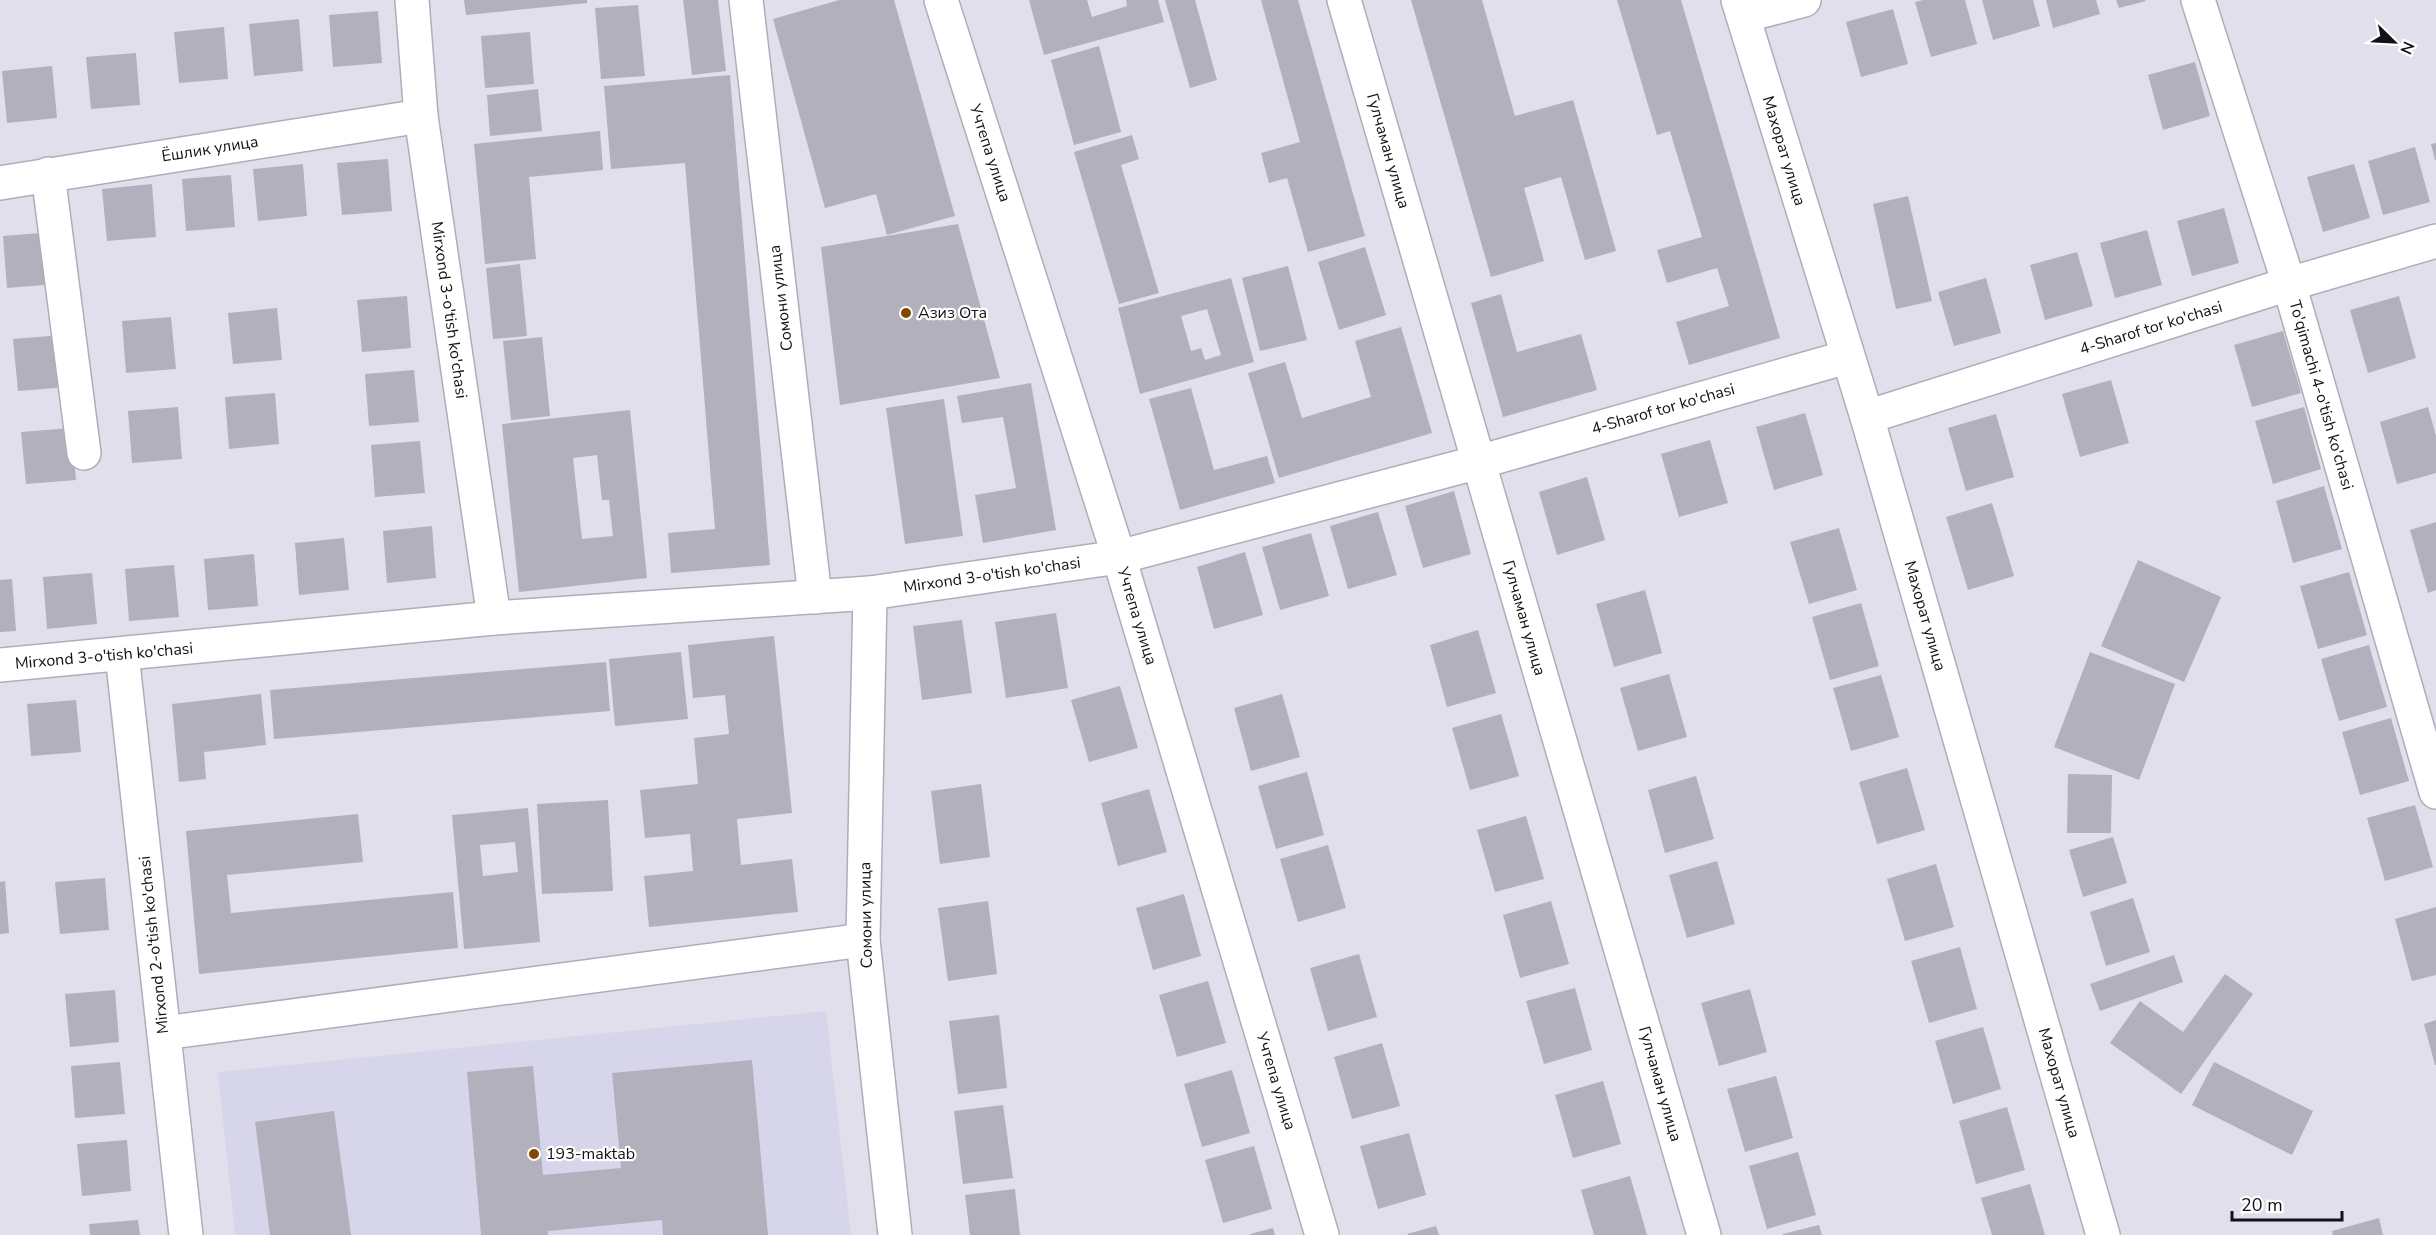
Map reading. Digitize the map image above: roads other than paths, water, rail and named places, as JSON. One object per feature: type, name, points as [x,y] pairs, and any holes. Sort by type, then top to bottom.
[{"type":"street","name":"Mirxond 3-o'tish ko'chasi","points":[[412,0],[420,116],[494,618]]},
{"type":"street","name":"Сомони улица","points":[[746,0],[815,597]]},
{"type":"street","name":"Учтепа улица","points":[[941,0],[1119,557],[1322,1235]]},
{"type":"street","name":"Гулчаман улица","points":[[1344,0],[1704,1235]]},
{"type":"street","points":[[1740,8],[1804,0]]},
{"type":"street","name":"To'qimachi 4-o'tish ko'chasi","points":[[2198,0],[2289,284],[2436,792]]},
{"type":"street","name":"Махорат улица","points":[[1740,8],[1867,417],[2103,1235]]},
{"type":"street","name":"Ёшлик улица","points":[[0,183],[420,116]]},
{"type":"street","points":[[48,174],[84,453]]},
{"type":"street","name":"4-Sharof tor ko'chasi","points":[[1867,417],[2289,284],[2436,241]]},
{"type":"street","name":"4-Sharof tor ko'chasi","points":[[1479,462],[1847,357]]},
{"type":"street","name":"Mirxond 3-o'tish ko'chasi","points":[[0,665],[494,618],[870,593],[1119,557],[1479,462]]},
{"type":"street","name":"Сомони улица","points":[[870,593],[863,940],[895,1235]]},
{"type":"street","name":"Mirxond 2-o'tish ko'chasi","points":[[122,654],[186,1235]]},
{"type":"street","points":[[164,1033],[863,940]]},
{"type":"place","name":"Азиз Ота","points":[[906,313]]},
{"type":"place","name":"193-maktab","points":[[534,1154]]}]
